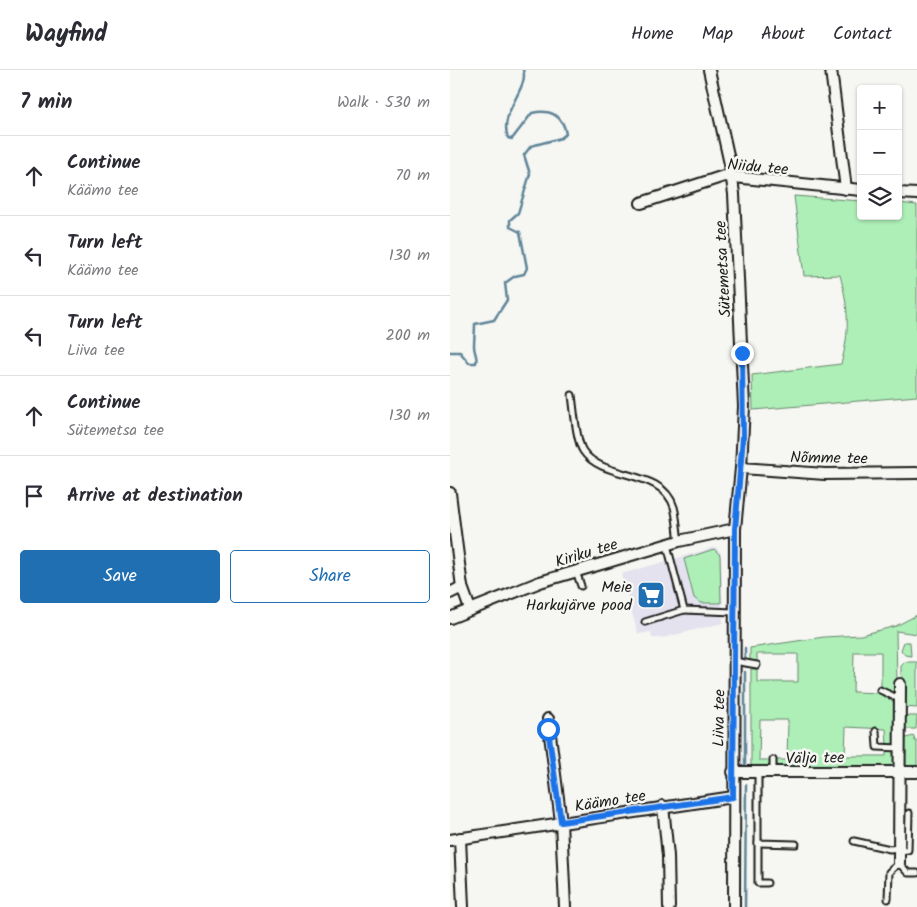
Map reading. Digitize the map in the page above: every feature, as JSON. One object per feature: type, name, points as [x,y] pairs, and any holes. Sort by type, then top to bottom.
[{"type":"street","name":"Sütemetsa tee","points":[[709,70],[732,179],[744,406],[741,468],[735,529]]},
{"type":"street","points":[[831,70],[846,189]]},
{"type":"street","name":"Niidu tee","points":[[641,203],[724,176],[732,179],[857,190]]},
{"type":"street","points":[[902,192],[917,194]]},
{"type":"street","name":"Nõmme tee","points":[[741,468],[825,474],[917,473]]},
{"type":"street","points":[[450,493],[462,587],[470,609]]},
{"type":"street","name":"Kiriku tee","points":[[450,618],[540,582],[576,570],[667,544],[735,529]]},
{"type":"street","name":"Liiva tee","points":[[734,907],[735,529]]},
{"type":"street","points":[[450,592],[462,587]]},
{"type":"street","points":[[898,864],[900,684]]},
{"type":"street","name":"Käämo tee","points":[[548,719],[561,822],[565,907]]},
{"type":"street","name":"Välja tee","points":[[733,772],[917,772]]},
{"type":"street","name":"Käämo tee","points":[[455,839],[663,806],[733,797]]},
{"type":"street","name":"Käämo tee","points":[[663,806],[668,856],[669,907]]},
{"type":"street","points":[[455,839],[463,907]]},
{"type":"lane","points":[[572,395],[582,449],[589,459],[600,466],[657,484],[674,505],[679,541]]},
{"type":"lane","points":[[667,544],[684,610]]},
{"type":"lane","points":[[576,570],[581,586]]},
{"type":"lane","points":[[645,622],[684,610],[734,612]]},
{"type":"lane","points":[[734,661],[757,666]]},
{"type":"lane","points":[[880,690],[899,699]]},
{"type":"lane","points":[[876,732],[877,747],[899,748]]},
{"type":"lane","points":[[773,760],[773,773]]},
{"type":"lane","points":[[758,773],[758,883],[767,883]]},
{"type":"lane","points":[[854,841],[890,849],[908,850],[909,813]]},
{"type":"lane","points":[[758,843],[796,844]]},
{"type":"lane","points":[[888,899],[889,872],[898,864],[908,873],[917,873]]},
{"type":"shaded area","points":[[716,547],[721,553],[723,623],[662,638],[652,638],[651,632],[638,634],[621,574]]},
{"type":"green space","points":[[794,196],[857,201],[857,220],[902,220],[902,203],[917,205],[917,396],[753,410],[752,375],[841,364],[846,341],[847,309],[840,275],[804,276]]},
{"type":"green space","points":[[714,549],[720,555],[721,603],[701,603],[694,598],[684,559]]},
{"type":"green space","points":[[917,615],[917,634],[896,631],[897,684],[894,694],[881,686],[881,652],[854,652],[853,692],[881,693],[896,704],[895,744],[887,745],[886,729],[846,727],[845,756],[886,756],[886,751],[893,751],[894,764],[890,768],[778,769],[776,760],[787,760],[788,720],[760,720],[759,760],[771,760],[771,768],[751,768],[751,669],[757,669],[757,682],[798,682],[798,654],[757,654],[757,662],[750,662],[750,648],[824,637],[861,635],[896,626]]},
{"type":"green space","points":[[904,642],[910,642],[911,656],[905,655],[901,650]]},
{"type":"green space","points":[[905,662],[917,662],[917,708],[902,707],[902,683],[905,683],[905,679],[901,675],[901,666]]},
{"type":"green space","points":[[908,716],[917,716],[916,729],[902,727],[902,720]]},
{"type":"green space","points":[[914,736],[915,741],[917,741],[917,770],[902,767],[902,739]]},
{"type":"waterway","points":[[450,352],[460,352],[469,363],[476,363],[477,358],[474,346],[475,324],[494,320],[507,300],[505,283],[515,276],[524,274],[527,268],[520,232],[510,227],[510,220],[518,213],[530,174],[524,155],[531,146],[561,138],[566,134],[559,118],[550,113],[539,112],[532,113],[512,139],[508,138],[506,129],[507,119],[522,84],[523,70]]},
{"type":"waterway","points":[[745,648],[745,660]]},
{"type":"waterway","points":[[745,672],[745,765]]},
{"type":"waterway","points":[[745,907],[746,785]]},
{"type":"place","name":"Meie Harkujärve pood","points":[[651,595]]},
{"type":"route","points":[[548,729],[561,822],[733,797],[735,529],[743,437],[742,353]]}]
